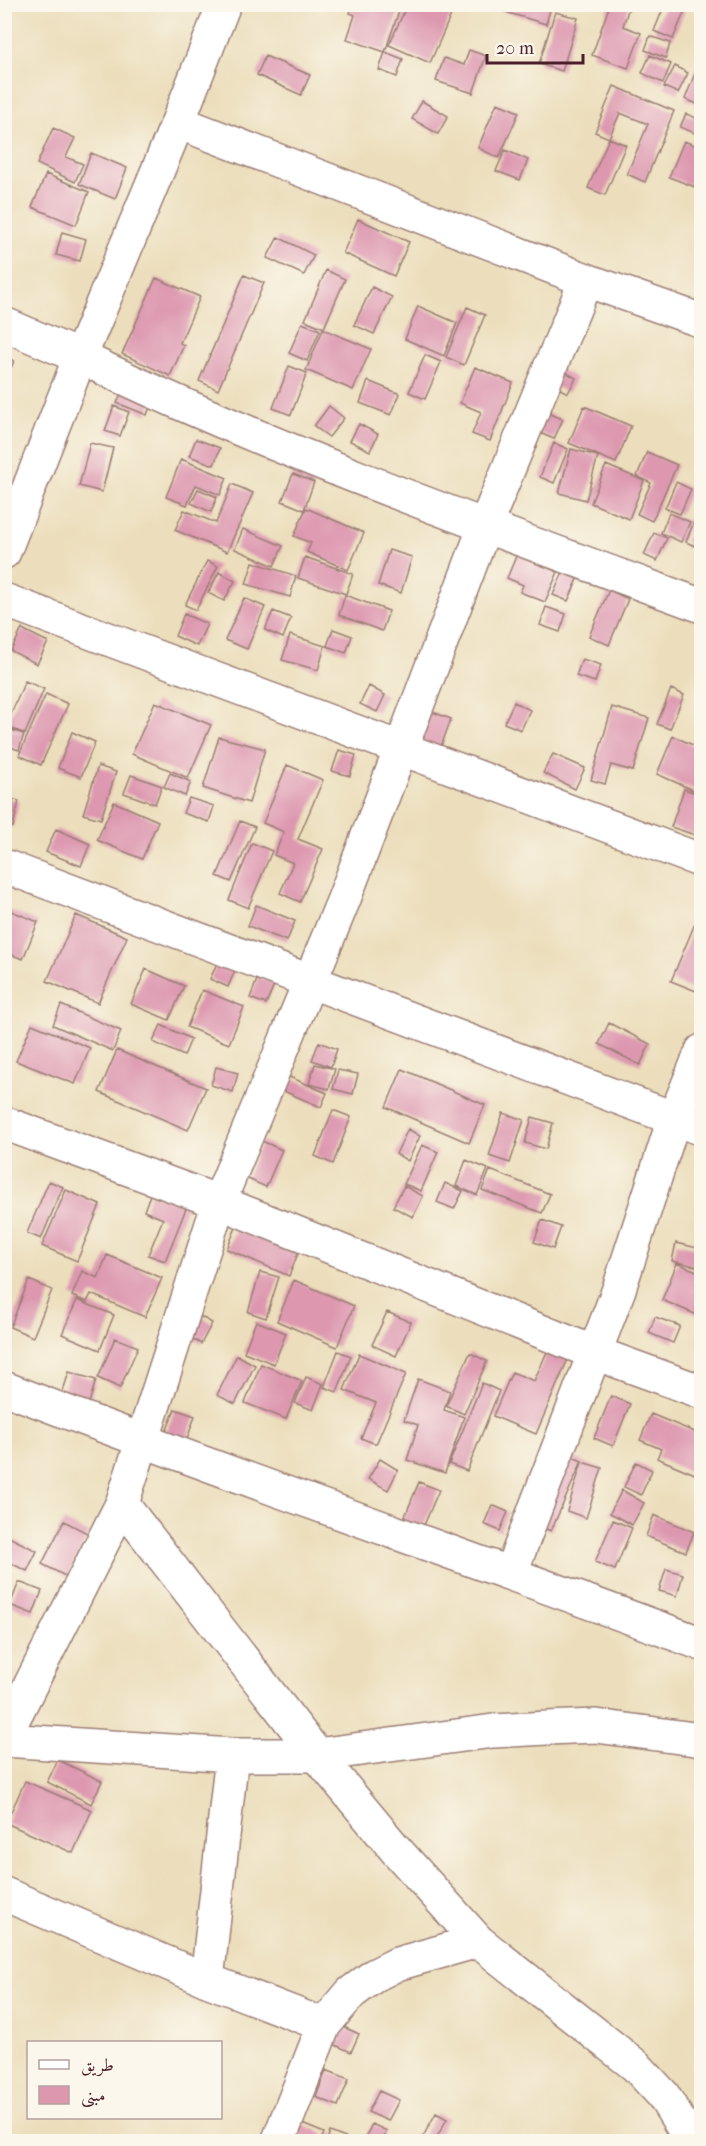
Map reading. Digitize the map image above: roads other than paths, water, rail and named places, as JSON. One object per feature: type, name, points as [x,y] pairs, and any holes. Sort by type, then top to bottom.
[{"type":"street","points":[[4,552],[80,357],[225,4]]},
{"type":"street","points":[[178,122],[586,280],[702,321]]},
{"type":"street","points":[[586,280],[485,526],[447,632],[344,899],[219,1202],[122,1504],[4,1739],[232,1755],[316,1755],[493,1731],[596,1726],[702,1740]]},
{"type":"street","points":[[4,324],[197,412],[485,526],[702,606]]},
{"type":"street","points":[[4,600],[400,750],[702,861]]},
{"type":"street","points":[[4,866],[688,1124]]},
{"type":"street","points":[[511,1572],[595,1353],[688,1124],[702,1051]]},
{"type":"street","points":[[4,1123],[219,1202],[595,1353],[702,1392]]},
{"type":"street","points":[[4,1388],[142,1442],[511,1572],[702,1644]]},
{"type":"street","points":[[122,1504],[316,1755],[396,1850],[478,1941],[636,2066],[663,2095],[692,2142]]},
{"type":"street","points":[[207,1980],[232,1755]]},
{"type":"street","points":[[4,1893],[207,1980],[324,2025]]},
{"type":"street","points":[[278,2142],[324,2025],[351,1993],[375,1975],[420,1956],[478,1941]]}]
